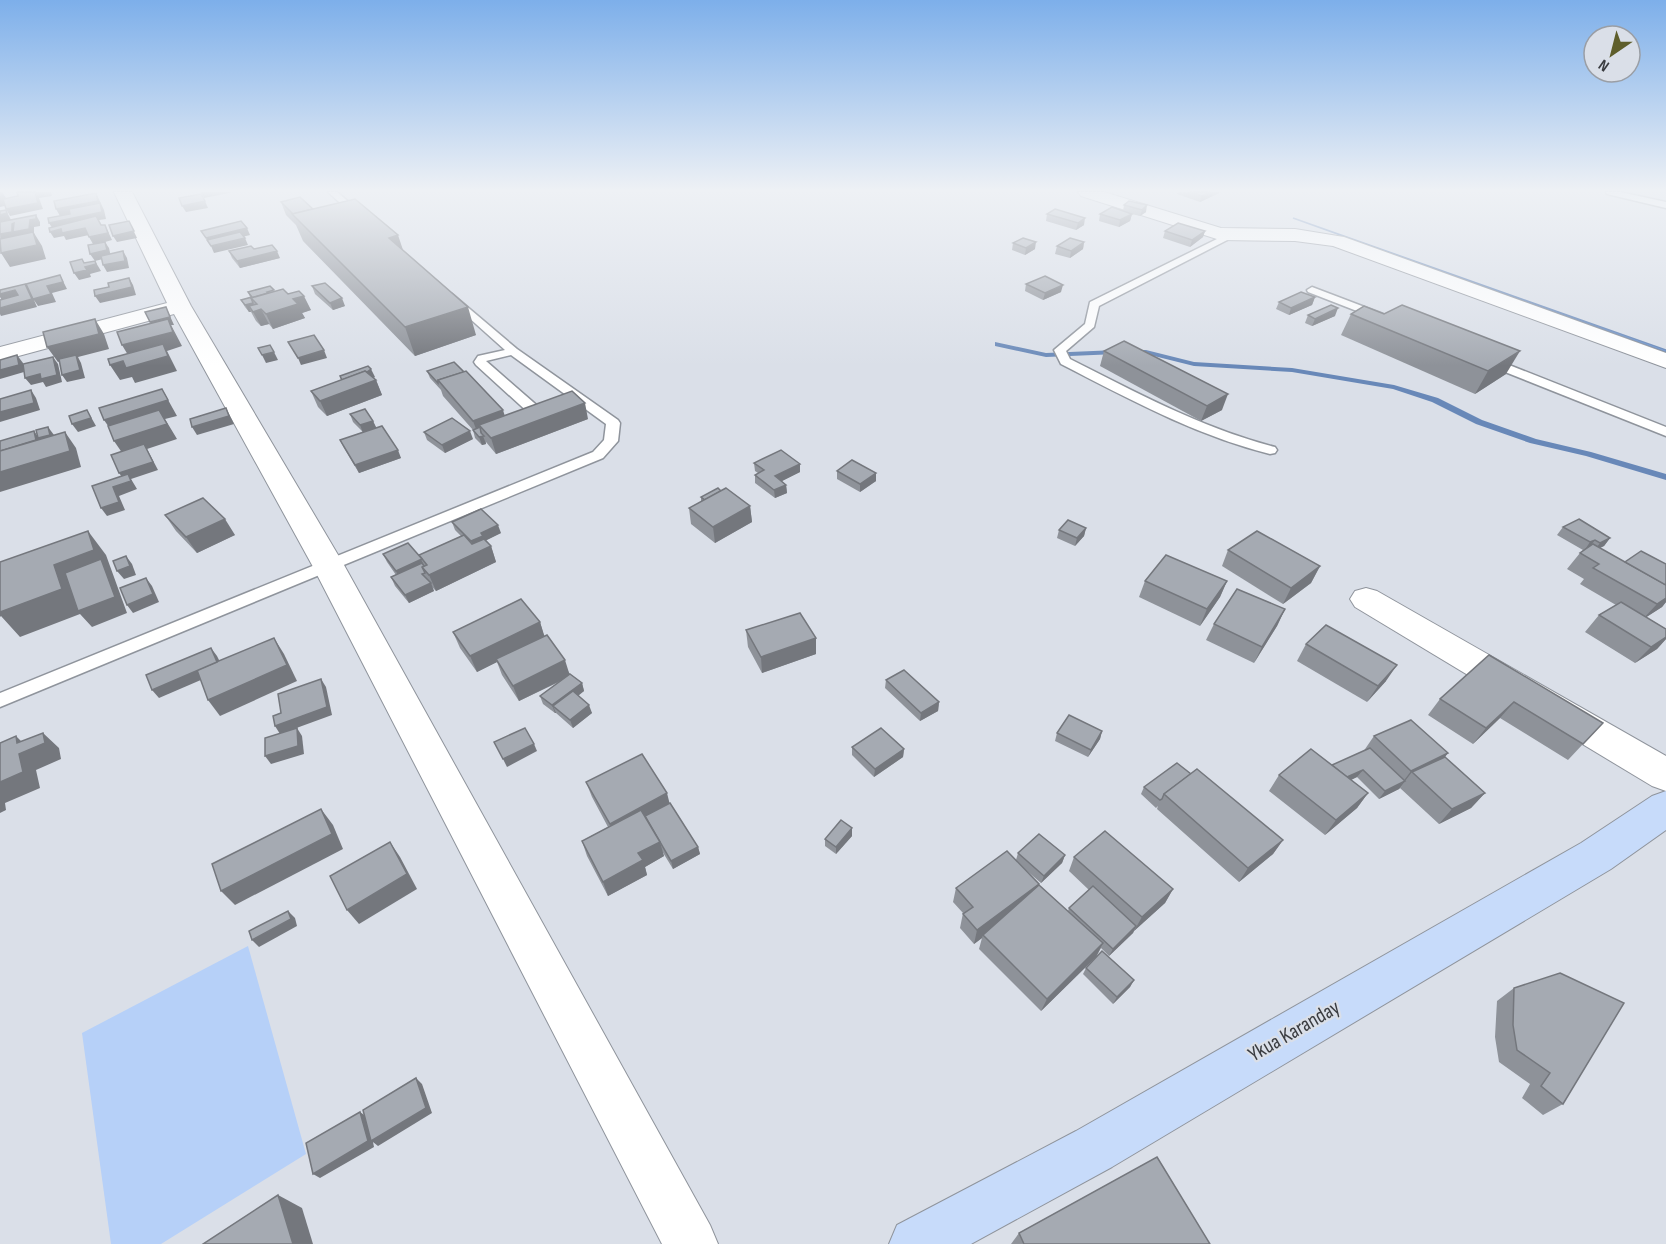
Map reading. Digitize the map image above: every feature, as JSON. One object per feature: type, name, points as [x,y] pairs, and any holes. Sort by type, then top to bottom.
[{"type":"street","points":[[152,250],[180,306],[328,565],[691,1244]]},
{"type":"street","points":[[1362,250],[1666,361]]},
{"type":"street","points":[[0,354],[180,306]]},
{"type":"street","points":[[1366,599],[1666,775]]},
{"type":"street","name":"Ykua Karanday","points":[[916,1244],[1094,1149],[1596,856],[1666,808]]},
{"type":"lane","points":[[1202,250],[1094,304],[1090,325],[1060,350],[1060,356],[1065,361],[1175,418],[1222,437],[1270,450]]},
{"type":"lane","points":[[0,700],[598,456],[611,441],[613,423],[513,351],[444,290]]},
{"type":"lane","points":[[1312,290],[1390,321]]},
{"type":"lane","points":[[513,351],[480,362],[536,412]]},
{"type":"lane","points":[[1478,357],[1666,432]]},
{"type":"shaded area","points":[[248,946],[306,1154],[161,1244],[111,1244],[82,1033]]},
{"type":"water","points":[[1382,250],[1666,350],[1666,352]]},
{"type":"building","points":[[89,250],[107,250],[90,254]]},
{"type":"building","points":[[276,250],[277,251],[237,261],[229,251]]},
{"type":"building","points":[[328,250],[403,250],[468,307],[405,327]]},
{"type":"building","points":[[123,251],[125,261],[103,265],[101,256]]},
{"type":"building","points":[[82,259],[84,263],[95,261],[96,264],[85,267],[87,270],[74,273],[70,262]]},
{"type":"building","points":[[60,275],[63,282],[47,286],[51,294],[33,299],[26,284]]},
{"type":"building","points":[[1045,276],[1063,285],[1045,293],[1026,284]]},
{"type":"building","points":[[129,278],[132,287],[95,296],[94,290],[109,287],[108,283]]},
{"type":"building","points":[[325,283],[342,298],[330,303],[312,286]]},
{"type":"building","points":[[25,284],[32,299],[0,308],[0,300],[18,295],[15,290],[0,294],[0,290]]},
{"type":"building","points":[[270,286],[274,290],[251,298],[253,303],[245,305],[241,300],[252,297],[248,292]]},
{"type":"building","points":[[283,289],[288,294],[299,291],[304,296],[293,299],[298,304],[266,314],[261,309],[253,312],[249,306],[257,304],[251,298]]},
{"type":"building","points":[[1301,292],[1315,297],[1291,308],[1279,302]]},
{"type":"building","points":[[1331,305],[1338,308],[1315,319],[1308,315]]},
{"type":"building","points":[[1402,305],[1520,351],[1488,371],[1351,314],[1364,306],[1384,314]]},
{"type":"building","points":[[166,307],[170,317],[150,322],[145,312]]},
{"type":"building","points":[[95,319],[99,334],[47,347],[43,332]]},
{"type":"building","points":[[168,319],[173,332],[122,345],[117,332]]},
{"type":"building","points":[[314,335],[324,350],[298,358],[288,342]]},
{"type":"building","points":[[1124,341],[1228,394],[1207,406],[1104,351]]},
{"type":"building","points":[[163,344],[168,356],[126,368],[123,361],[110,365],[108,359]]},
{"type":"building","points":[[270,345],[274,352],[262,355],[258,348]]},
{"type":"building","points":[[17,355],[19,365],[0,370],[0,360]]},
{"type":"building","points":[[76,355],[80,370],[62,375],[59,359]]},
{"type":"building","points":[[53,357],[57,375],[41,379],[40,374],[25,378],[23,364]]},
{"type":"building","points":[[454,362],[464,372],[438,380],[438,383],[427,371]]},
{"type":"building","points":[[368,366],[371,369],[367,372],[342,380],[340,376]]},
{"type":"building","points":[[365,371],[376,380],[320,401],[311,391]]},
{"type":"building","points":[[466,371],[503,410],[473,421],[438,380]]},
{"type":"building","points":[[162,389],[168,400],[104,420],[99,408]]},
{"type":"building","points":[[31,390],[34,403],[0,412],[0,399]]},
{"type":"building","points":[[572,391],[585,403],[491,438],[479,425]]},
{"type":"building","points":[[226,408],[229,416],[192,427],[190,419]]},
{"type":"building","points":[[365,409],[373,421],[360,425],[350,414]]},
{"type":"building","points":[[87,410],[91,418],[72,424],[69,416]]},
{"type":"building","points":[[159,410],[167,424],[114,441],[108,426]]},
{"type":"building","points":[[452,418],[470,431],[442,445],[424,432]]},
{"type":"building","points":[[382,426],[398,450],[355,465],[340,440]]},
{"type":"building","points":[[48,427],[50,435],[38,438],[36,430]]},
{"type":"building","points":[[480,427],[484,436],[479,437],[473,430]]},
{"type":"building","points":[[34,431],[36,440],[0,451],[0,441]]},
{"type":"building","points":[[65,432],[70,451],[0,472],[0,451]]},
{"type":"building","points":[[144,444],[153,462],[119,473],[111,455]]},
{"type":"building","points":[[781,450],[800,464],[775,476],[786,485],[774,490],[755,475],[764,470],[754,463]]},
{"type":"building","points":[[852,460],[876,473],[860,484],[837,471]]},
{"type":"building","points":[[128,474],[131,481],[113,487],[119,502],[101,508],[92,486]]},
{"type":"building","points":[[718,488],[721,491],[705,500],[701,497]]},
{"type":"building","points":[[726,488],[750,506],[713,527],[689,508]]},
{"type":"building","points":[[203,498],[225,519],[186,537],[165,515]]},
{"type":"building","points":[[481,509],[498,525],[481,533],[483,536],[471,541],[452,522]]},
{"type":"building","points":[[1579,519],[1610,538],[1600,543],[1595,540],[1590,542],[1563,527]]},
{"type":"building","points":[[1068,520],[1086,528],[1077,538],[1059,530]]},
{"type":"building","points":[[88,531],[94,550],[54,565],[62,589],[0,612],[0,562]]},
{"type":"building","points":[[1257,531],[1320,566],[1291,588],[1228,550]]},
{"type":"building","points":[[464,535],[472,544],[484,539],[491,546],[429,575],[422,567],[427,565],[419,555]]},
{"type":"building","points":[[408,543],[422,559],[396,571],[383,554]]},
{"type":"building","points":[[1593,544],[1666,585],[1666,598],[1657,604],[1593,568],[1599,564],[1580,553]]},
{"type":"building","points":[[1641,551],[1666,564],[1666,585],[1625,562]]},
{"type":"building","points":[[1166,555],[1227,581],[1207,609],[1145,581]]},
{"type":"building","points":[[126,556],[130,566],[117,571],[113,561]]},
{"type":"building","points":[[101,559],[115,597],[78,611],[65,573]]},
{"type":"building","points":[[422,563],[425,573],[422,574],[431,583],[405,595],[391,577]]},
{"type":"building","points":[[146,578],[153,594],[127,605],[120,588]]},
{"type":"building","points":[[1237,589],[1285,609],[1262,647],[1214,624]]},
{"type":"building","points":[[521,599],[540,622],[470,656],[453,632]]},
{"type":"building","points":[[1621,602],[1666,629],[1666,637],[1651,647],[1599,615]]},
{"type":"building","points":[[800,613],[816,638],[761,657],[746,630]]},
{"type":"building","points":[[1326,625],[1397,665],[1378,686],[1306,644]]},
{"type":"building","points":[[547,635],[565,660],[513,686],[496,659]]},
{"type":"building","points":[[274,638],[287,665],[208,700],[197,670]]},
{"type":"building","points":[[211,648],[217,662],[152,690],[146,675]]},
{"type":"building","points":[[1489,655],[1603,723],[1583,744],[1514,702],[1486,728],[1440,699]]},
{"type":"building","points":[[904,670],[939,702],[921,713],[886,680]]},
{"type":"building","points":[[570,674],[582,683],[552,705],[540,696]]},
{"type":"building","points":[[321,679],[327,707],[275,726],[273,716],[281,713],[278,694]]},
{"type":"building","points":[[573,691],[589,705],[570,720],[553,706]]},
{"type":"building","points":[[1069,715],[1102,731],[1091,750],[1057,733]]},
{"type":"building","points":[[1411,720],[1448,753],[1411,771],[1374,736]]},
{"type":"building","points":[[297,728],[298,746],[265,756],[265,738]]},
{"type":"building","points":[[525,728],[534,744],[503,759],[494,742]]},
{"type":"building","points":[[881,728],[904,749],[875,769],[852,747]]},
{"type":"building","points":[[43,733],[45,743],[19,754],[23,772],[0,782],[0,743],[16,736],[17,743]]},
{"type":"building","points":[[1370,748],[1405,781],[1385,791],[1363,770],[1347,777],[1332,765]]},
{"type":"building","points":[[1311,749],[1368,793],[1336,820],[1279,775]]},
{"type":"building","points":[[642,754],[667,793],[610,824],[586,782]]},
{"type":"building","points":[[1445,757],[1485,793],[1452,809],[1412,772]]},
{"type":"building","points":[[1177,763],[1191,774],[1164,794],[1162,799],[1160,800],[1144,787]]},
{"type":"building","points":[[1197,769],[1283,840],[1248,868],[1164,794]]},
{"type":"building","points":[[670,803],[698,847],[671,861],[645,816]]},
{"type":"building","points":[[321,809],[332,834],[221,891],[212,864]]},
{"type":"building","points":[[641,810],[660,842],[638,853],[643,860],[603,882],[582,841]]},
{"type":"building","points":[[841,820],[852,828],[836,847],[825,839]]},
{"type":"building","points":[[1105,831],[1173,889],[1142,917],[1074,857]]},
{"type":"building","points":[[1039,834],[1065,855],[1044,876],[1018,853]]},
{"type":"building","points":[[390,842],[407,874],[347,910],[330,876]]},
{"type":"building","points":[[1007,851],[1039,884],[977,930],[963,914],[973,907],[956,888]]},
{"type":"building","points":[[1039,885],[1103,943],[1047,999],[983,935]]},
{"type":"building","points":[[1093,886],[1136,926],[1113,949],[1069,908]]},
{"type":"building","points":[[288,911],[291,919],[252,940],[249,931]]},
{"type":"building","points":[[1102,951],[1134,980],[1117,997],[1086,968]]},
{"type":"building","points":[[1560,973],[1624,1003],[1563,1104],[1541,1086],[1550,1073],[1517,1050],[1513,1025],[1514,988]]},
{"type":"building","points":[[416,1078],[426,1108],[371,1141],[363,1110]]},
{"type":"building","points":[[360,1112],[368,1141],[313,1174],[306,1143]]},
{"type":"building","points":[[1157,1157],[1210,1244],[1024,1244],[1019,1233]]},
{"type":"building","points":[[278,1195],[293,1244],[203,1244]]},
{"type":"waterway","points":[[998,344],[1046,355],[1117,352]]},
{"type":"waterway","points":[[1132,352],[1146,352],[1194,364],[1292,370],[1394,387],[1435,400],[1479,422],[1533,441],[1588,454],[1666,477]]}]
